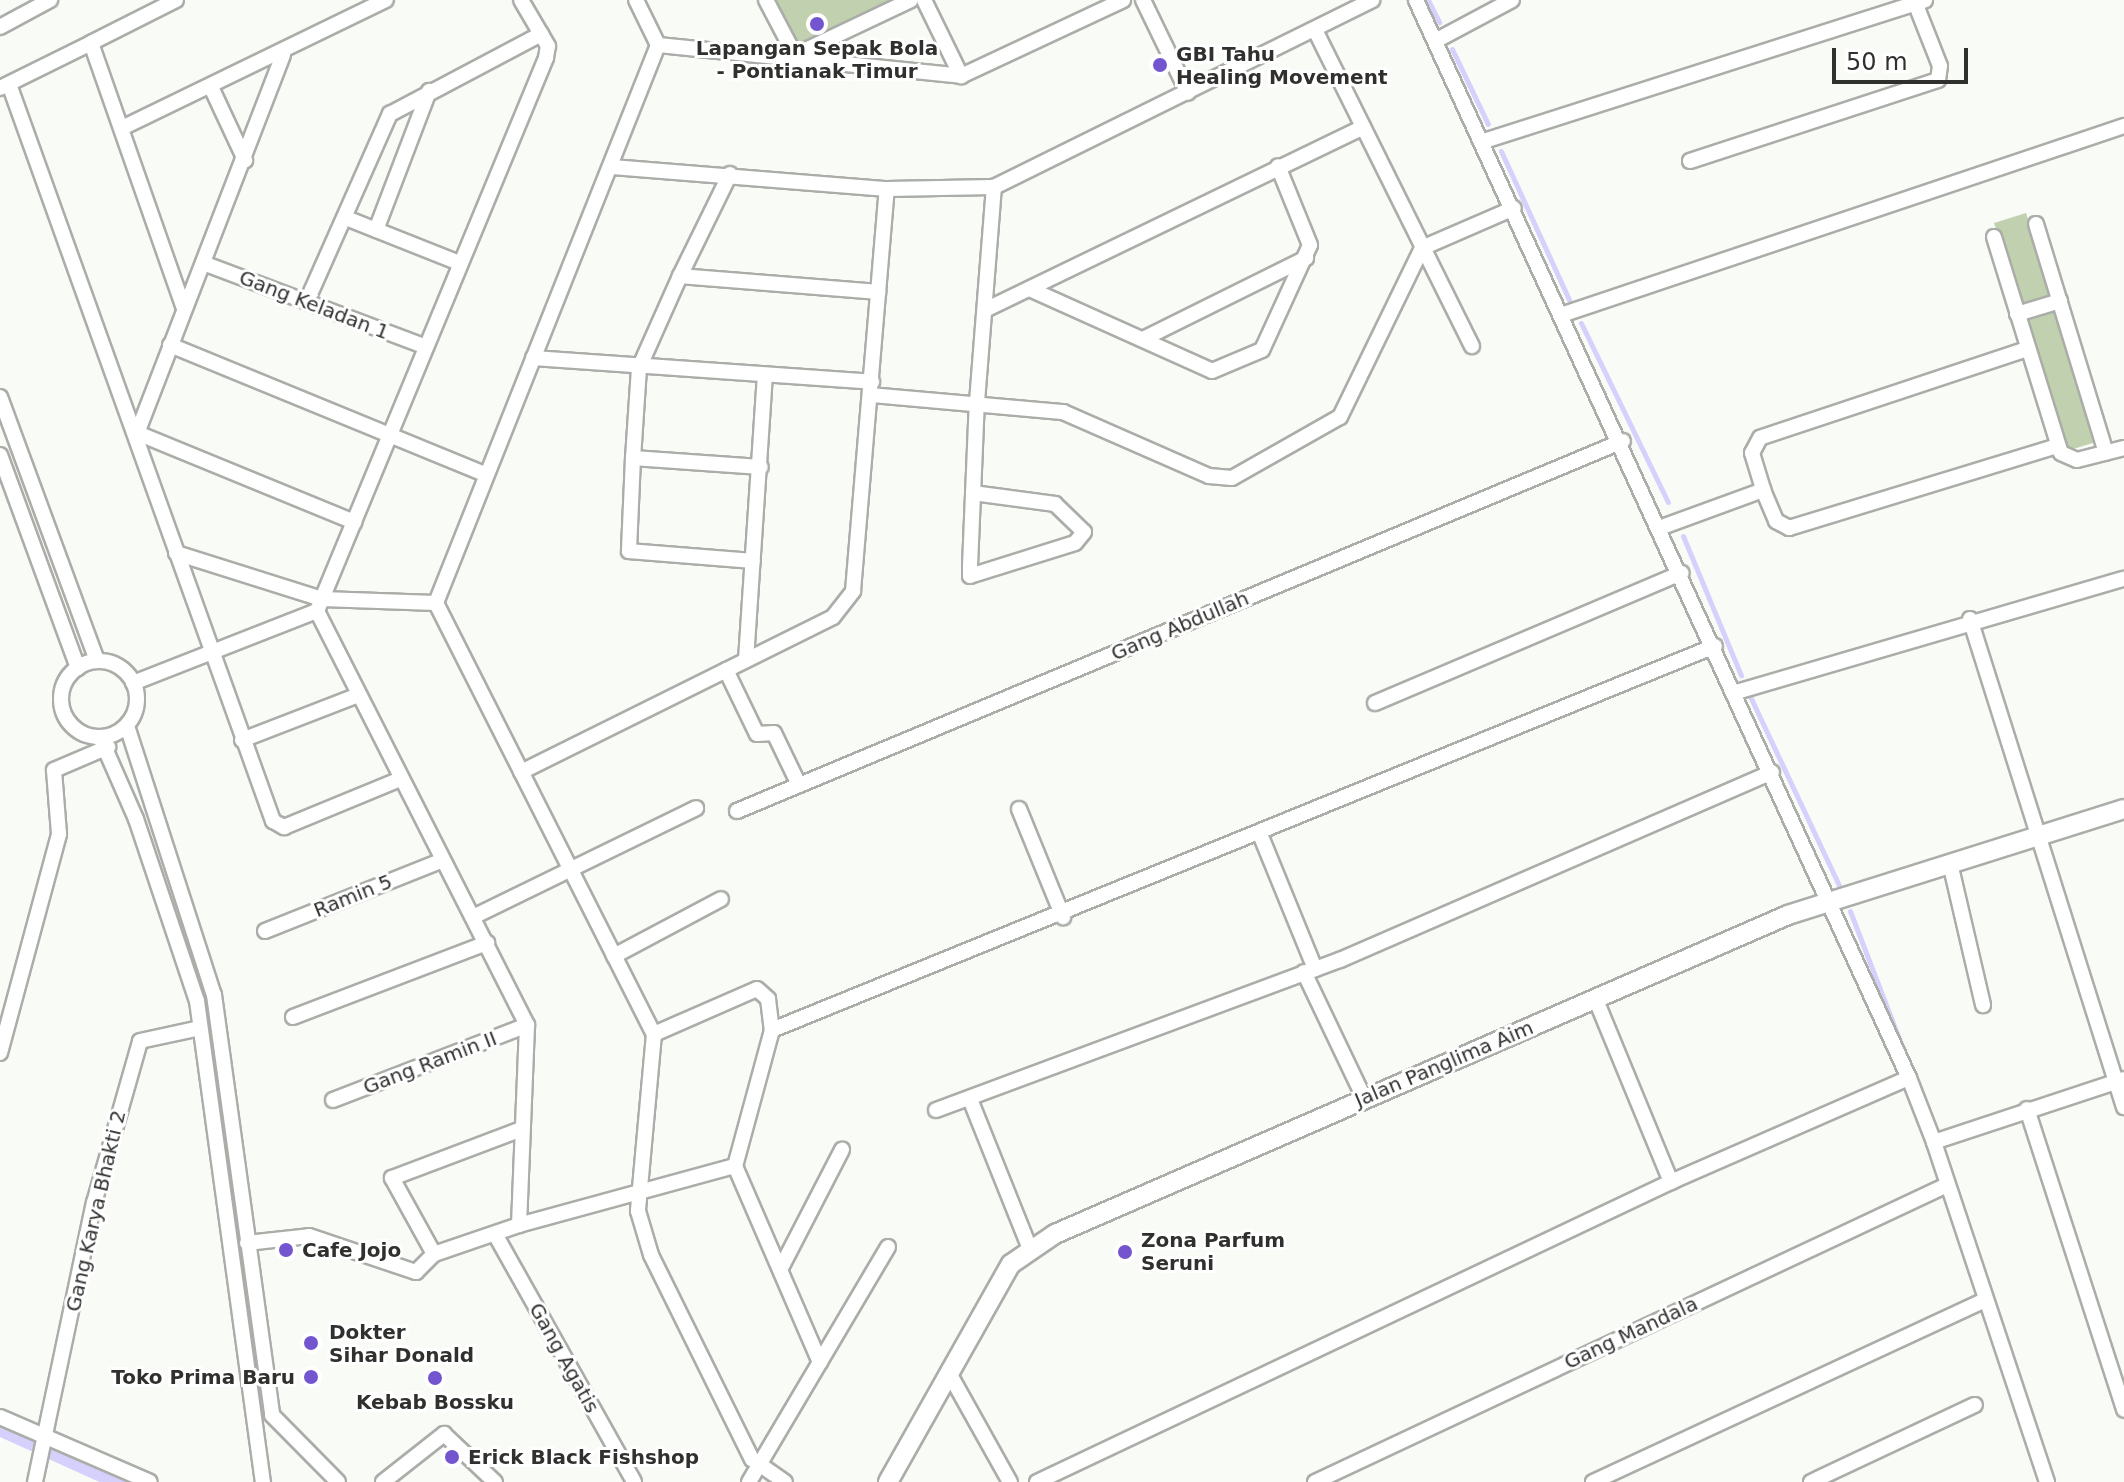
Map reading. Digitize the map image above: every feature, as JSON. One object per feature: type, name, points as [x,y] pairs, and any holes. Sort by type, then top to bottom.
[{"type":"street","points":[[0,27],[50,0]]},
{"type":"street","points":[[176,0],[5,86],[137,433],[176,553],[273,821],[284,827],[398,780]]},
{"type":"street","points":[[124,127],[283,55],[386,0]]},
{"type":"street","points":[[133,683],[319,605],[543,65],[548,46],[521,0]]},
{"type":"street","points":[[636,0],[658,45],[436,603],[568,871],[654,1034],[636,1195],[651,1255],[758,1467],[785,1482]]},
{"type":"street","points":[[766,0],[796,58]]},
{"type":"street","points":[[796,58],[911,0]]},
{"type":"street","points":[[924,0],[961,76]]},
{"type":"street","points":[[658,45],[961,76],[1123,0]]},
{"type":"street","points":[[1143,0],[1188,93]]},
{"type":"street","points":[[612,167],[730,174],[887,189],[994,187],[1372,0]]},
{"type":"street","points":[[1416,0],[1623,441],[1733,693],[1772,772],[1909,1078],[1934,1142],[2047,1482]]},
{"type":"street","points":[[1437,40],[1512,0]]},
{"type":"street","points":[[1484,141],[1918,1],[1940,66],[1938,80],[1690,161]]},
{"type":"street","points":[[1315,30],[1472,346]]},
{"type":"street","points":[[307,301],[390,114],[541,34]]},
{"type":"street","points":[[91,43],[124,127],[184,308]]},
{"type":"street","points":[[137,433],[283,55]]},
{"type":"street","points":[[211,87],[245,160]]},
{"type":"street","points":[[376,230],[429,91]]},
{"type":"street","points":[[1564,314],[2124,126]]},
{"type":"street","points":[[987,309],[1032,290],[1278,166],[1363,127]]},
{"type":"street","points":[[1032,290],[1145,338],[1212,371],[1262,350],[1306,258],[1310,237],[1278,166]]},
{"type":"street","points":[[730,174],[639,368],[629,551],[753,561]]},
{"type":"street","points":[[973,493],[1055,504],[1084,532],[1075,543],[972,579],[973,493],[977,402],[987,309],[994,187]]},
{"type":"street","points":[[521,772],[833,617],[853,591],[887,189]]},
{"type":"street","points":[[533,358],[765,375],[1076,415],[1209,476],[1232,478],[1340,417],[1422,248],[1514,208]]},
{"type":"street","points":[[346,218],[459,263]]},
{"type":"street","points":[[2036,224],[2106,453]]},
{"type":"street","points":[[1994,237],[2057,446],[2077,460],[2124,448]]},
{"type":"street","points":[[1145,338],[1306,258]]},
{"type":"street","name":"Gang Keladan 1","points":[[203,263],[426,347]]},
{"type":"street","points":[[680,276],[878,292]]},
{"type":"street","points":[[2017,314],[2060,301]]},
{"type":"street","points":[[170,345],[485,474]]},
{"type":"street","points":[[2027,349],[1760,438],[1752,453],[1763,490],[1776,521],[1789,528],[2057,446]]},
{"type":"street","points":[[746,660],[765,375]]},
{"type":"street","points":[[0,397],[97,661]]},
{"type":"street","points":[[137,433],[354,522]]},
{"type":"street","name":"Gang Abdullah","points":[[737,811],[1623,441]]},
{"type":"street","points":[[0,455],[78,668]]},
{"type":"street","points":[[633,458],[761,467]]},
{"type":"street","points":[[1662,527],[1763,490]]},
{"type":"street","points":[[176,553],[319,605],[436,603]]},
{"type":"street","points":[[1375,703],[1682,573]]},
{"type":"street","points":[[1733,693],[1970,619],[2124,579]]},
{"type":"street","points":[[319,605],[356,696],[441,861],[475,916],[527,1025],[519,1225]]},
{"type":"street","points":[[1970,619],[2120,1080],[2124,1107]]},
{"type":"street","points":[[772,1030],[1063,917],[1715,646]]},
{"type":"street","points":[[0,1053],[59,834],[54,770],[104,742],[127,726],[135,713],[133,683],[120,667],[97,661],[78,668],[64,684],[64,713],[82,733],[104,742],[186,959],[200,1028],[263,1482]]},
{"type":"street","points":[[726,670],[757,734],[774,733],[799,785]]},
{"type":"street","points":[[242,740],[356,696]]},
{"type":"street","points":[[127,726],[214,995],[272,1415],[338,1482]]},
{"type":"street","points":[[936,1110],[1310,971],[1772,772]]},
{"type":"street","points":[[475,916],[696,808]]},
{"type":"street","points":[[1019,809],[1063,917]]},
{"type":"street","name":"Jalan Panglima Aim","points":[[888,1482],[1011,1264],[1030,1249],[1364,1098],[1829,900],[2124,809]]},
{"type":"street","points":[[1260,834],[1310,971],[1364,1098]]},
{"type":"street","name":"Ramin 5","points":[[265,931],[441,861]]},
{"type":"street","points":[[1950,863],[1983,1005]]},
{"type":"street","points":[[614,956],[721,899]]},
{"type":"street","points":[[293,1017],[487,943]]},
{"type":"street","points":[[654,1034],[757,989],[768,999],[772,1030],[735,1166],[782,1266],[820,1362]]},
{"type":"street","points":[[1596,1000],[1671,1182]]},
{"type":"street","name":"Gang Ramin II","points":[[333,1100],[527,1025]]},
{"type":"street","name":"Gang Karya Bhakti 2","points":[[48,1440],[94,1203],[140,1041],[200,1028]]},
{"type":"street","points":[[1037,1482],[1671,1182],[1909,1078]]},
{"type":"street","points":[[1934,1142],[2120,1080]]},
{"type":"street","points":[[970,1099],[1030,1249]]},
{"type":"street","points":[[2027,1109],[2124,1410]]},
{"type":"street","points":[[434,1254],[392,1178],[522,1129]]},
{"type":"street","points":[[782,1266],[842,1150]]},
{"type":"street","points":[[247,1243],[309,1236],[416,1272],[434,1254],[519,1225],[735,1166]]},
{"type":"street","name":"Gang Mandala","points":[[1315,1482],[1947,1185]]},
{"type":"street","name":"Gang Agatis","points":[[495,1234],[634,1482]]},
{"type":"street","points":[[749,1482],[888,1247]]},
{"type":"street","points":[[1593,1482],[1985,1300]]},
{"type":"street","points":[[949,1373],[1010,1482]]},
{"type":"street","points":[[1811,1482],[1975,1405]]},
{"type":"street","points":[[254,1419],[272,1415]]},
{"type":"street","points":[[0,1417],[150,1482]]},
{"type":"street","points":[[383,1482],[444,1434],[495,1482]]},
{"type":"street","points":[[35,1482],[48,1440]]},
{"type":"green space","name":"Lapangan Sepak Bola - Pontianak Timur","points":[[775,0],[895,0],[799,47]]},
{"type":"green space","points":[[2026,213],[2099,441],[2067,451],[1994,223]]},
{"type":"waterway","points":[[1428,0],[1439,22]]},
{"type":"waterway","points":[[1452,49],[1488,124]]},
{"type":"waterway","points":[[1501,151],[1570,302]]},
{"type":"waterway","points":[[1581,323],[1668,502]]},
{"type":"waterway","points":[[1683,536],[1741,675]]},
{"type":"waterway","points":[[1749,694],[1840,887]]},
{"type":"waterway","points":[[1850,911],[1904,1052]]},
{"type":"waterway","points":[[1986,1278],[2022,1386]]},
{"type":"waterway","points":[[0,1427],[121,1482]]},
{"type":"place","name":"Lapangan Sepak Bola - Pontianak Timur","points":[[817,24]]},
{"type":"place","name":"GBI Tahu Healing Movement","points":[[1160,65]]},
{"type":"place","name":"Cafe Jojo","points":[[286,1250]]},
{"type":"place","name":"Zona Parfum Seruni","points":[[1125,1252]]},
{"type":"place","name":"Dokter Sihar Donald","points":[[311,1343]]},
{"type":"place","name":"Toko Prima Baru","points":[[311,1377]]},
{"type":"place","name":"Kebab Bossku","points":[[435,1378]]},
{"type":"place","name":"Erick Black Fishshop","points":[[452,1457]]}]
